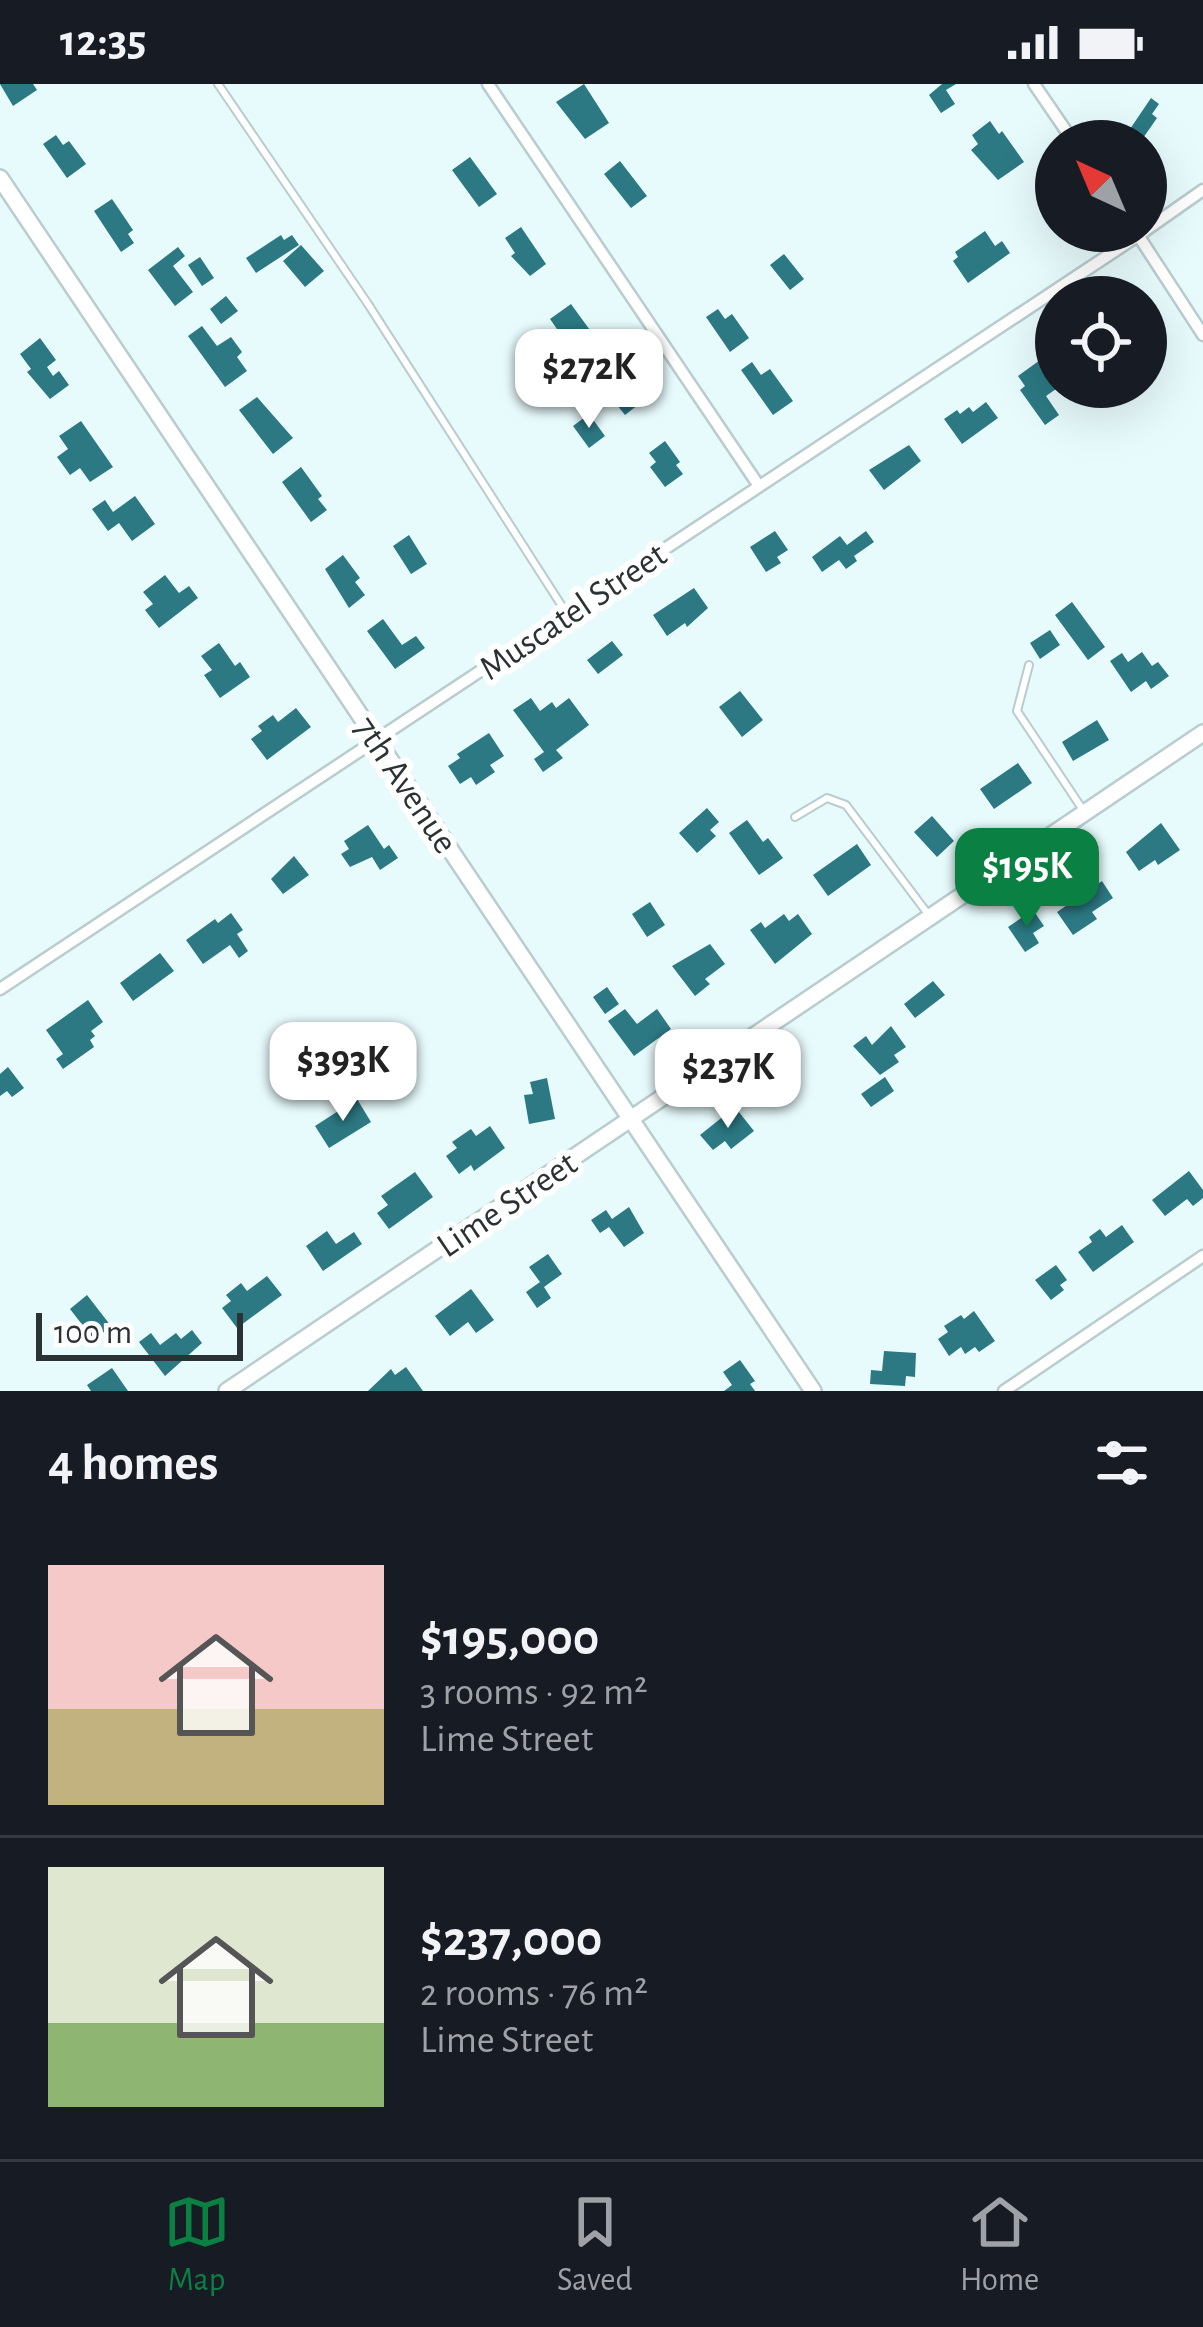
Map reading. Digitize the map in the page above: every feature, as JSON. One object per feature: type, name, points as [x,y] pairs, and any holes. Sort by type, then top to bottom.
[{"type":"street","points":[[488,84],[759,486]]},
{"type":"street","points":[[1034,84],[1059,120]]},
{"type":"street","name":"7th Avenue","points":[[0,178],[813,1391]]},
{"type":"street","name":"Muscatel Street","points":[[1167,214],[1203,190]]},
{"type":"street","name":"Muscatel Street","points":[[0,989],[1111,252]]},
{"type":"street","points":[[1153,252],[1203,335]]},
{"type":"street","name":"Lime Street","points":[[227,1391],[1203,734]]},
{"type":"street","points":[[1004,1391],[1203,1256]]},
{"type":"lane","points":[[218,84],[368,304],[567,614]]},
{"type":"lane","points":[[1029,665],[1017,711],[1085,813]]},
{"type":"lane","points":[[795,818],[827,798],[846,805],[931,917]]},
{"type":"building","points":[[0,84],[33,84],[37,90],[13,106]]},
{"type":"building","points":[[584,84],[609,123],[585,139],[556,102]]},
{"type":"building","points":[[942,84],[956,84],[946,90],[955,104],[941,113],[929,95]]},
{"type":"building","points":[[1151,98],[1159,104],[1152,114],[1156,120],[1136,120]]},
{"type":"building","points":[[990,121],[1024,162],[998,180],[971,150],[978,144],[972,135]]},
{"type":"building","points":[[56,135],[63,145],[69,141],[86,164],[67,178],[43,144]]},
{"type":"building","points":[[470,157],[497,194],[479,207],[452,170]]},
{"type":"building","points":[[620,161],[647,196],[631,208],[604,174]]},
{"type":"building","points":[[112,199],[133,230],[128,234],[134,243],[121,252],[94,211]]},
{"type":"building","points":[[521,227],[546,264],[530,276],[511,256],[515,253],[505,238]]},
{"type":"building","points":[[985,231],[995,246],[1002,241],[1010,253],[968,283],[953,261],[958,257],[955,252]]},
{"type":"building","points":[[281,235],[284,240],[292,235],[299,245],[256,273],[246,258]]},
{"type":"building","points":[[301,245],[324,271],[305,287],[283,261]]},
{"type":"building","points":[[178,247],[185,256],[173,266],[193,292],[175,306],[148,270]]},
{"type":"building","points":[[784,254],[804,279],[790,290],[770,265]]},
{"type":"building","points":[[200,257],[214,278],[202,286],[188,265]]},
{"type":"building","points":[[226,296],[238,311],[221,324],[210,309]]},
{"type":"building","points":[[571,304],[600,344],[585,355],[570,334],[564,339],[550,319]]},
{"type":"building","points":[[718,309],[725,319],[732,314],[749,338],[730,352],[706,317]]},
{"type":"building","points":[[202,326],[217,346],[231,337],[242,352],[237,357],[247,371],[225,387],[188,336]]},
{"type":"building","points":[[40,338],[56,360],[47,367],[53,376],[59,371],[69,385],[50,399],[27,372],[31,369],[20,354]]},
{"type":"building","points":[[752,362],[761,375],[770,369],[793,401],[773,415],[741,370]]},
{"type":"building","points":[[1035,364],[1035,408],[1054,408],[1059,415],[1045,425],[1020,390],[1025,386],[1018,376]]},
{"type":"building","points":[[619,378],[639,404],[625,415],[605,390]]},
{"type":"building","points":[[257,397],[293,438],[273,454],[239,410]]},
{"type":"building","points":[[986,402],[998,418],[962,444],[944,419],[969,407],[973,412]]},
{"type":"building","points":[[589,414],[605,436],[589,448],[573,426]]},
{"type":"building","points":[[81,421],[113,467],[90,482],[80,468],[70,475],[57,457],[68,449],[59,436]]},
{"type":"building","points":[[665,441],[683,474],[665,487],[650,467],[656,462],[649,453]]},
{"type":"building","points":[[909,445],[921,461],[884,490],[869,470]]},
{"type":"building","points":[[301,467],[327,510],[311,522],[282,482]]},
{"type":"building","points":[[135,496],[155,524],[132,541],[119,523],[108,531],[92,509],[105,500],[113,512]]},
{"type":"building","points":[[775,531],[788,550],[777,557],[781,563],[766,572],[750,547]]},
{"type":"building","points":[[866,531],[874,542],[854,556],[857,561],[846,569],[839,560],[822,572],[812,557],[840,536],[847,545]]},
{"type":"building","points":[[409,535],[427,564],[411,574],[393,546]]},
{"type":"building","points":[[343,555],[360,578],[355,582],[365,595],[349,608],[325,569]]},
{"type":"building","points":[[165,575],[179,593],[189,586],[198,598],[159,628],[145,610],[153,604],[143,592]]},
{"type":"building","points":[[694,588],[708,608],[687,627],[685,623],[667,636],[653,615]]},
{"type":"building","points":[[1072,602],[1105,647],[1088,660],[1055,615]]},
{"type":"building","points":[[383,619],[402,645],[416,636],[425,648],[395,669],[367,631]]},
{"type":"building","points":[[1050,630],[1060,645],[1040,659],[1030,643]]},
{"type":"building","points":[[612,641],[623,655],[598,674],[587,660]]},
{"type":"building","points":[[219,643],[235,666],[240,662],[250,677],[220,698],[204,675],[212,670],[201,656]]},
{"type":"building","points":[[1142,652],[1152,666],[1158,662],[1169,676],[1151,689],[1146,681],[1131,692],[1110,661],[1122,653],[1128,662]]},
{"type":"building","points":[[740,691],[763,720],[742,737],[719,707]]},
{"type":"building","points":[[531,698],[540,711],[552,702],[556,708],[569,698],[589,725],[556,750],[563,758],[543,772],[534,759],[544,752],[513,710]]},
{"type":"building","points":[[296,708],[311,727],[267,760],[251,739],[262,731],[258,726],[273,715],[278,722]]},
{"type":"building","points":[[1097,720],[1109,740],[1073,761],[1062,742]]},
{"type":"building","points":[[489,733],[504,756],[490,765],[495,772],[476,785],[471,777],[460,784],[448,766],[460,758],[457,754]]},
{"type":"building","points":[[1018,763],[1032,783],[994,809],[980,789]]},
{"type":"building","points":[[707,808],[719,822],[710,830],[716,836],[697,853],[679,833]]},
{"type":"building","points":[[932,816],[954,841],[937,857],[914,832]]},
{"type":"building","points":[[747,820],[783,858],[759,875],[729,833]]},
{"type":"building","points":[[1161,823],[1180,850],[1139,871],[1126,852]]},
{"type":"building","points":[[368,825],[384,849],[389,845],[398,858],[380,870],[372,857],[350,867],[341,854],[349,849],[344,841]]},
{"type":"building","points":[[857,844],[871,865],[828,896],[813,875]]},
{"type":"building","points":[[294,856],[309,875],[283,894],[271,879]]},
{"type":"building","points":[[1102,881],[1113,898],[1092,912],[1097,919],[1073,935],[1057,912]]},
{"type":"building","points":[[650,902],[665,925],[647,937],[632,914]]},
{"type":"building","points":[[1033,910],[1044,926],[1033,933],[1039,943],[1025,952],[1008,927]]},
{"type":"building","points":[[231,913],[243,930],[237,934],[248,951],[239,958],[230,945],[203,964],[186,940]]},
{"type":"building","points":[[784,914],[789,921],[798,914],[812,934],[775,964],[750,930],[761,922],[765,928]]},
{"type":"building","points":[[710,944],[725,964],[705,979],[710,984],[695,996],[672,966]]},
{"type":"building","points":[[160,953],[174,971],[133,1001],[120,983]]},
{"type":"building","points":[[933,981],[945,995],[915,1018],[904,1004]]},
{"type":"building","points":[[607,987],[619,1004],[605,1014],[593,997]]},
{"type":"building","points":[[88,1000],[103,1022],[91,1031],[94,1047],[63,1069],[56,1059],[63,1054],[46,1030]]},
{"type":"building","points":[[625,1009],[637,1024],[657,1009],[671,1029],[634,1056],[608,1021]]},
{"type":"building","points":[[891,1026],[906,1047],[894,1055],[899,1062],[880,1075],[853,1046],[866,1036],[872,1045]]},
{"type":"building","points":[[8,1067],[24,1088],[12,1097],[7,1091],[0,1096],[0,1074]]},
{"type":"building","points":[[885,1077],[894,1091],[871,1107],[861,1094]]},
{"type":"building","points":[[547,1078],[555,1119],[529,1124],[524,1095],[533,1094],[530,1082]]},
{"type":"building","points":[[357,1099],[371,1122],[329,1148],[315,1126]]},
{"type":"building","points":[[735,1107],[754,1131],[731,1149],[725,1141],[713,1150],[700,1135]]},
{"type":"building","points":[[490,1126],[505,1148],[474,1171],[471,1165],[459,1174],[446,1156],[457,1148],[452,1142],[471,1129],[476,1136]]},
{"type":"building","points":[[1189,1171],[1203,1190],[1203,1198],[1193,1206],[1187,1199],[1165,1216],[1152,1200]]},
{"type":"building","points":[[415,1172],[433,1197],[389,1229],[377,1213],[388,1205],[381,1196]]},
{"type":"building","points":[[629,1207],[644,1233],[624,1247],[609,1227],[600,1233],[591,1220],[606,1210],[612,1219]]},
{"type":"building","points":[[1122,1225],[1134,1242],[1093,1272],[1078,1252],[1100,1229],[1106,1237]]},
{"type":"building","points":[[327,1231],[336,1244],[354,1232],[362,1244],[323,1271],[306,1246]]},
{"type":"building","points":[[548,1254],[562,1274],[544,1287],[551,1298],[537,1308],[526,1292],[540,1282],[529,1267]]},
{"type":"building","points":[[1056,1265],[1067,1280],[1060,1285],[1064,1290],[1051,1300],[1035,1280]]},
{"type":"building","points":[[267,1276],[282,1295],[237,1328],[222,1308],[231,1301],[226,1295],[241,1283],[247,1291]]},
{"type":"building","points":[[471,1289],[494,1320],[476,1333],[468,1322],[450,1336],[435,1316]]},
{"type":"building","points":[[87,1295],[111,1326],[94,1340],[70,1309]]},
{"type":"building","points":[[974,1311],[995,1341],[979,1352],[975,1347],[965,1354],[961,1347],[949,1356],[938,1339],[948,1332],[944,1326]]},
{"type":"building","points":[[192,1330],[202,1343],[165,1376],[139,1342],[151,1333],[160,1345],[176,1333],[181,1339]]},
{"type":"building","points":[[884,1351],[916,1353],[915,1377],[906,1376],[905,1386],[870,1384],[871,1370],[882,1371]]},
{"type":"building","points":[[740,1360],[755,1381],[750,1384],[755,1391],[724,1391],[732,1385],[723,1372]]},
{"type":"building","points":[[406,1367],[423,1391],[368,1391],[391,1369],[395,1375]]},
{"type":"building","points":[[112,1368],[128,1391],[91,1391],[87,1385]]}]
